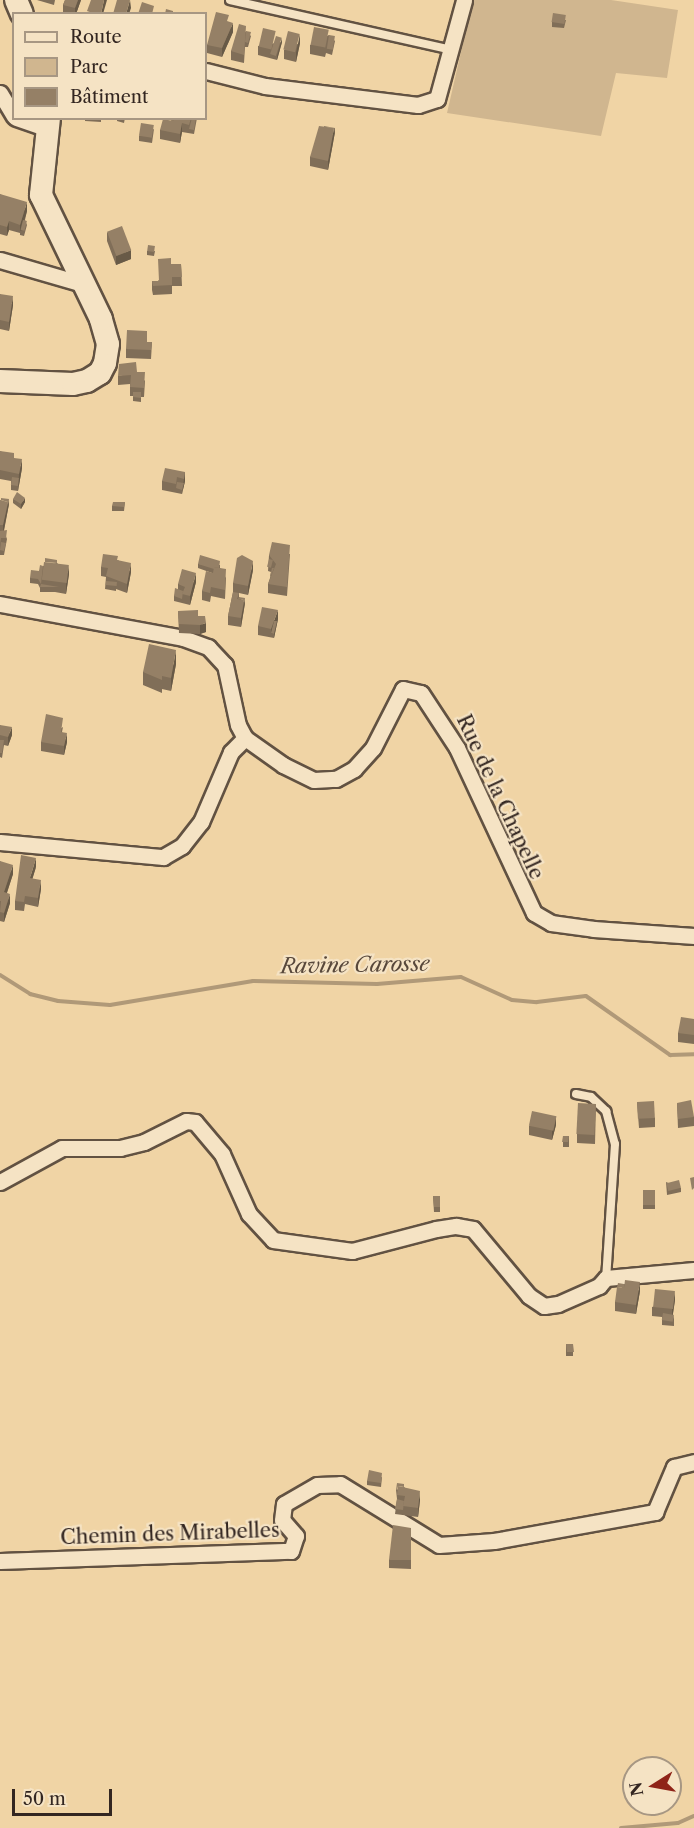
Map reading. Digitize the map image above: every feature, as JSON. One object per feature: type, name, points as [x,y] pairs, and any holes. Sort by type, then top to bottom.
[{"type":"main road","points":[[0,381],[73,384],[100,373],[108,344],[86,285],[41,195],[50,124]]},
{"type":"street","points":[[207,71],[265,86],[418,105],[437,99],[464,0]]},
{"type":"street","points":[[0,93],[12,112]]},
{"type":"street","points":[[30,120],[50,124]]},
{"type":"street","points":[[0,260],[86,285]]},
{"type":"street","points":[[0,604],[183,638],[208,647],[225,665],[238,725],[245,738],[231,752],[201,822],[182,846],[163,857],[0,842]]},
{"type":"street","name":"Rue de la Chapelle","points":[[245,738],[283,765],[314,780],[336,779],[354,770],[373,748],[403,689],[421,693],[457,748],[534,913],[551,923],[694,936]]},
{"type":"street","points":[[0,1182],[62,1148],[120,1148],[144,1142],[186,1121],[195,1122],[222,1154],[249,1214],[273,1240],[352,1251],[456,1226],[473,1229],[529,1296],[544,1306],[558,1304],[598,1286],[606,1278],[694,1270]]},
{"type":"street","name":"Chemin des Mirabelles","points":[[0,1561],[291,1551],[296,1536],[282,1520],[284,1504],[317,1485],[340,1484],[439,1545],[494,1541],[655,1512],[674,1467],[694,1462]]},
{"type":"lane","points":[[230,0],[451,50]]},
{"type":"lane","points":[[576,1094],[591,1097],[606,1110],[615,1144],[606,1278]]},
{"type":"green space","points":[[473,0],[611,0],[678,10],[667,78],[616,73],[601,136],[447,113]]},
{"type":"building","points":[[65,0],[78,0],[75,8],[63,5]]},
{"type":"building","points":[[91,0],[104,0],[101,12],[87,11]]},
{"type":"building","points":[[117,0],[130,0],[127,12],[114,12]]},
{"type":"building","points":[[142,2],[154,6],[152,12],[139,12]]},
{"type":"building","points":[[216,12],[229,15],[227,21],[233,23],[222,48],[207,45]]},
{"type":"building","points":[[553,13],[566,15],[564,24],[552,22]]},
{"type":"building","points":[[239,24],[246,26],[244,55],[231,51]]},
{"type":"building","points":[[314,27],[329,30],[325,48],[311,45]]},
{"type":"building","points":[[263,28],[276,31],[271,49],[259,47]]},
{"type":"building","points":[[246,31],[251,32],[248,43],[245,42]]},
{"type":"building","points":[[288,31],[300,34],[295,52],[283,49]]},
{"type":"building","points":[[329,35],[335,36],[333,50],[327,49]]},
{"type":"building","points":[[276,36],[282,38],[276,56],[270,54]]},
{"type":"building","points":[[163,120],[190,120],[189,125],[182,123],[180,134],[160,130]]},
{"type":"building","points":[[191,120],[196,120],[194,130],[189,129]]},
{"type":"building","points":[[141,123],[154,125],[152,138],[139,136]]},
{"type":"building","points":[[319,126],[334,128],[328,161],[310,157]]},
{"type":"building","points":[[0,194],[27,202],[20,225],[9,221],[7,227],[0,225]]},
{"type":"building","points":[[23,220],[27,221],[24,231],[21,230]]},
{"type":"building","points":[[122,226],[131,250],[116,256],[107,232]]},
{"type":"building","points":[[148,245],[155,246],[154,252],[147,251]]},
{"type":"building","points":[[171,258],[171,264],[181,264],[182,277],[172,277],[172,285],[153,286],[152,281],[159,281],[158,259]]},
{"type":"building","points":[[0,294],[13,296],[9,322],[0,320]]},
{"type":"building","points":[[127,330],[147,331],[147,342],[152,342],[151,350],[126,349]]},
{"type":"building","points":[[136,362],[137,372],[145,372],[144,388],[130,387],[131,375],[118,376],[119,364]]},
{"type":"building","points":[[133,392],[141,392],[141,398],[133,397]]},
{"type":"building","points":[[0,451],[14,453],[14,458],[22,459],[19,474],[0,470]]},
{"type":"building","points":[[165,468],[185,472],[184,479],[177,477],[176,484],[162,481]]},
{"type":"building","points":[[12,477],[19,478],[18,486],[11,485]]},
{"type":"building","points":[[177,482],[184,483],[182,490],[176,488]]},
{"type":"building","points":[[17,492],[25,498],[21,504],[13,499]]},
{"type":"building","points":[[0,500],[8,502],[3,525],[0,525]]},
{"type":"building","points":[[113,502],[125,502],[124,507],[112,506]]},
{"type":"building","points":[[7,530],[6,538],[1,538],[0,545],[0,531]]},
{"type":"building","points":[[1,542],[6,543],[4,551],[0,550]]},
{"type":"building","points":[[272,542],[290,545],[287,587],[268,584],[276,564],[269,555]]},
{"type":"building","points":[[103,554],[118,556],[117,560],[131,563],[127,584],[106,576],[108,568],[101,567]]},
{"type":"building","points":[[200,555],[220,561],[219,568],[214,567],[214,569],[198,564]]},
{"type":"building","points":[[242,555],[253,561],[248,586],[233,583],[237,558]]},
{"type":"building","points":[[45,558],[57,560],[57,563],[45,562]]},
{"type":"building","points":[[269,559],[273,560],[271,568],[267,567]]},
{"type":"building","points":[[44,562],[69,565],[67,583],[42,580]]},
{"type":"building","points":[[40,565],[43,566],[41,584],[38,579],[30,578],[31,570],[39,571]]},
{"type":"building","points":[[214,567],[226,569],[225,590],[211,587],[210,593],[202,591],[206,571],[213,573]]},
{"type":"building","points":[[182,569],[196,573],[190,596],[182,594],[185,587],[178,584]]},
{"type":"building","points":[[106,581],[117,582],[117,586],[106,585]]},
{"type":"building","points":[[41,584],[59,587],[40,587]]},
{"type":"building","points":[[175,588],[183,591],[182,599],[174,596]]},
{"type":"building","points":[[233,592],[239,593],[237,599],[244,600],[241,618],[228,616]]},
{"type":"building","points":[[262,607],[278,610],[271,629],[258,626]]},
{"type":"building","points":[[198,610],[198,616],[205,616],[206,623],[179,624],[178,611]]},
{"type":"building","points":[[274,621],[277,621],[274,634],[271,633]]},
{"type":"building","points":[[149,644],[176,650],[171,678],[162,676],[162,680],[143,672]]},
{"type":"building","points":[[46,714],[63,718],[61,732],[67,733],[64,746],[41,742]]},
{"type":"building","points":[[0,725],[12,727],[8,737],[0,735]]},
{"type":"building","points":[[0,740],[4,740],[2,753],[0,753]]},
{"type":"building","points":[[21,855],[36,858],[30,878],[41,880],[38,898],[25,896],[24,902],[15,901]]},
{"type":"building","points":[[0,861],[13,865],[4,892],[10,894],[4,913],[0,912]]},
{"type":"building","points":[[681,1017],[694,1019],[694,1035],[678,1033]]},
{"type":"building","points":[[691,1100],[694,1117],[678,1119],[677,1103]]},
{"type":"building","points":[[654,1101],[655,1118],[638,1119],[637,1102]]},
{"type":"building","points":[[578,1103],[596,1104],[594,1135],[576,1134]]},
{"type":"building","points":[[532,1111],[556,1116],[553,1131],[529,1126]]},
{"type":"building","points":[[563,1136],[569,1136],[568,1142],[562,1142]]},
{"type":"building","points":[[694,1177],[694,1188],[692,1190],[690,1178]]},
{"type":"building","points":[[679,1180],[681,1188],[668,1191],[666,1183]]},
{"type":"building","points":[[643,1190],[655,1190],[655,1205],[643,1205]]},
{"type":"building","points":[[433,1196],[440,1196],[440,1207],[434,1207]]},
{"type":"building","points":[[625,1280],[640,1282],[636,1305],[615,1302],[617,1287],[624,1288]]},
{"type":"building","points":[[618,1283],[624,1284],[624,1288],[617,1287]]},
{"type":"building","points":[[655,1289],[675,1291],[673,1309],[653,1307]]},
{"type":"building","points":[[663,1313],[674,1315],[673,1322],[662,1320]]},
{"type":"building","points":[[566,1344],[573,1344],[574,1352],[567,1352]]},
{"type":"building","points":[[369,1470],[382,1473],[381,1483],[367,1481]]},
{"type":"building","points":[[397,1483],[404,1484],[404,1487],[398,1486],[396,1490]]},
{"type":"building","points":[[398,1486],[420,1491],[418,1508],[403,1506],[405,1496],[397,1495]]},
{"type":"building","points":[[397,1499],[404,1501],[403,1510],[395,1509]]},
{"type":"building","points":[[393,1525],[411,1528],[411,1560],[389,1560]]},
{"type":"waterway","name":"Ravine Carosse","points":[[0,975],[30,994],[58,1001],[110,1005],[253,981],[377,984],[461,977],[512,1000],[537,1002],[586,996],[670,1055],[694,1054]]},
{"type":"waterway","points":[[621,1828],[678,1823],[694,1816]]}]
